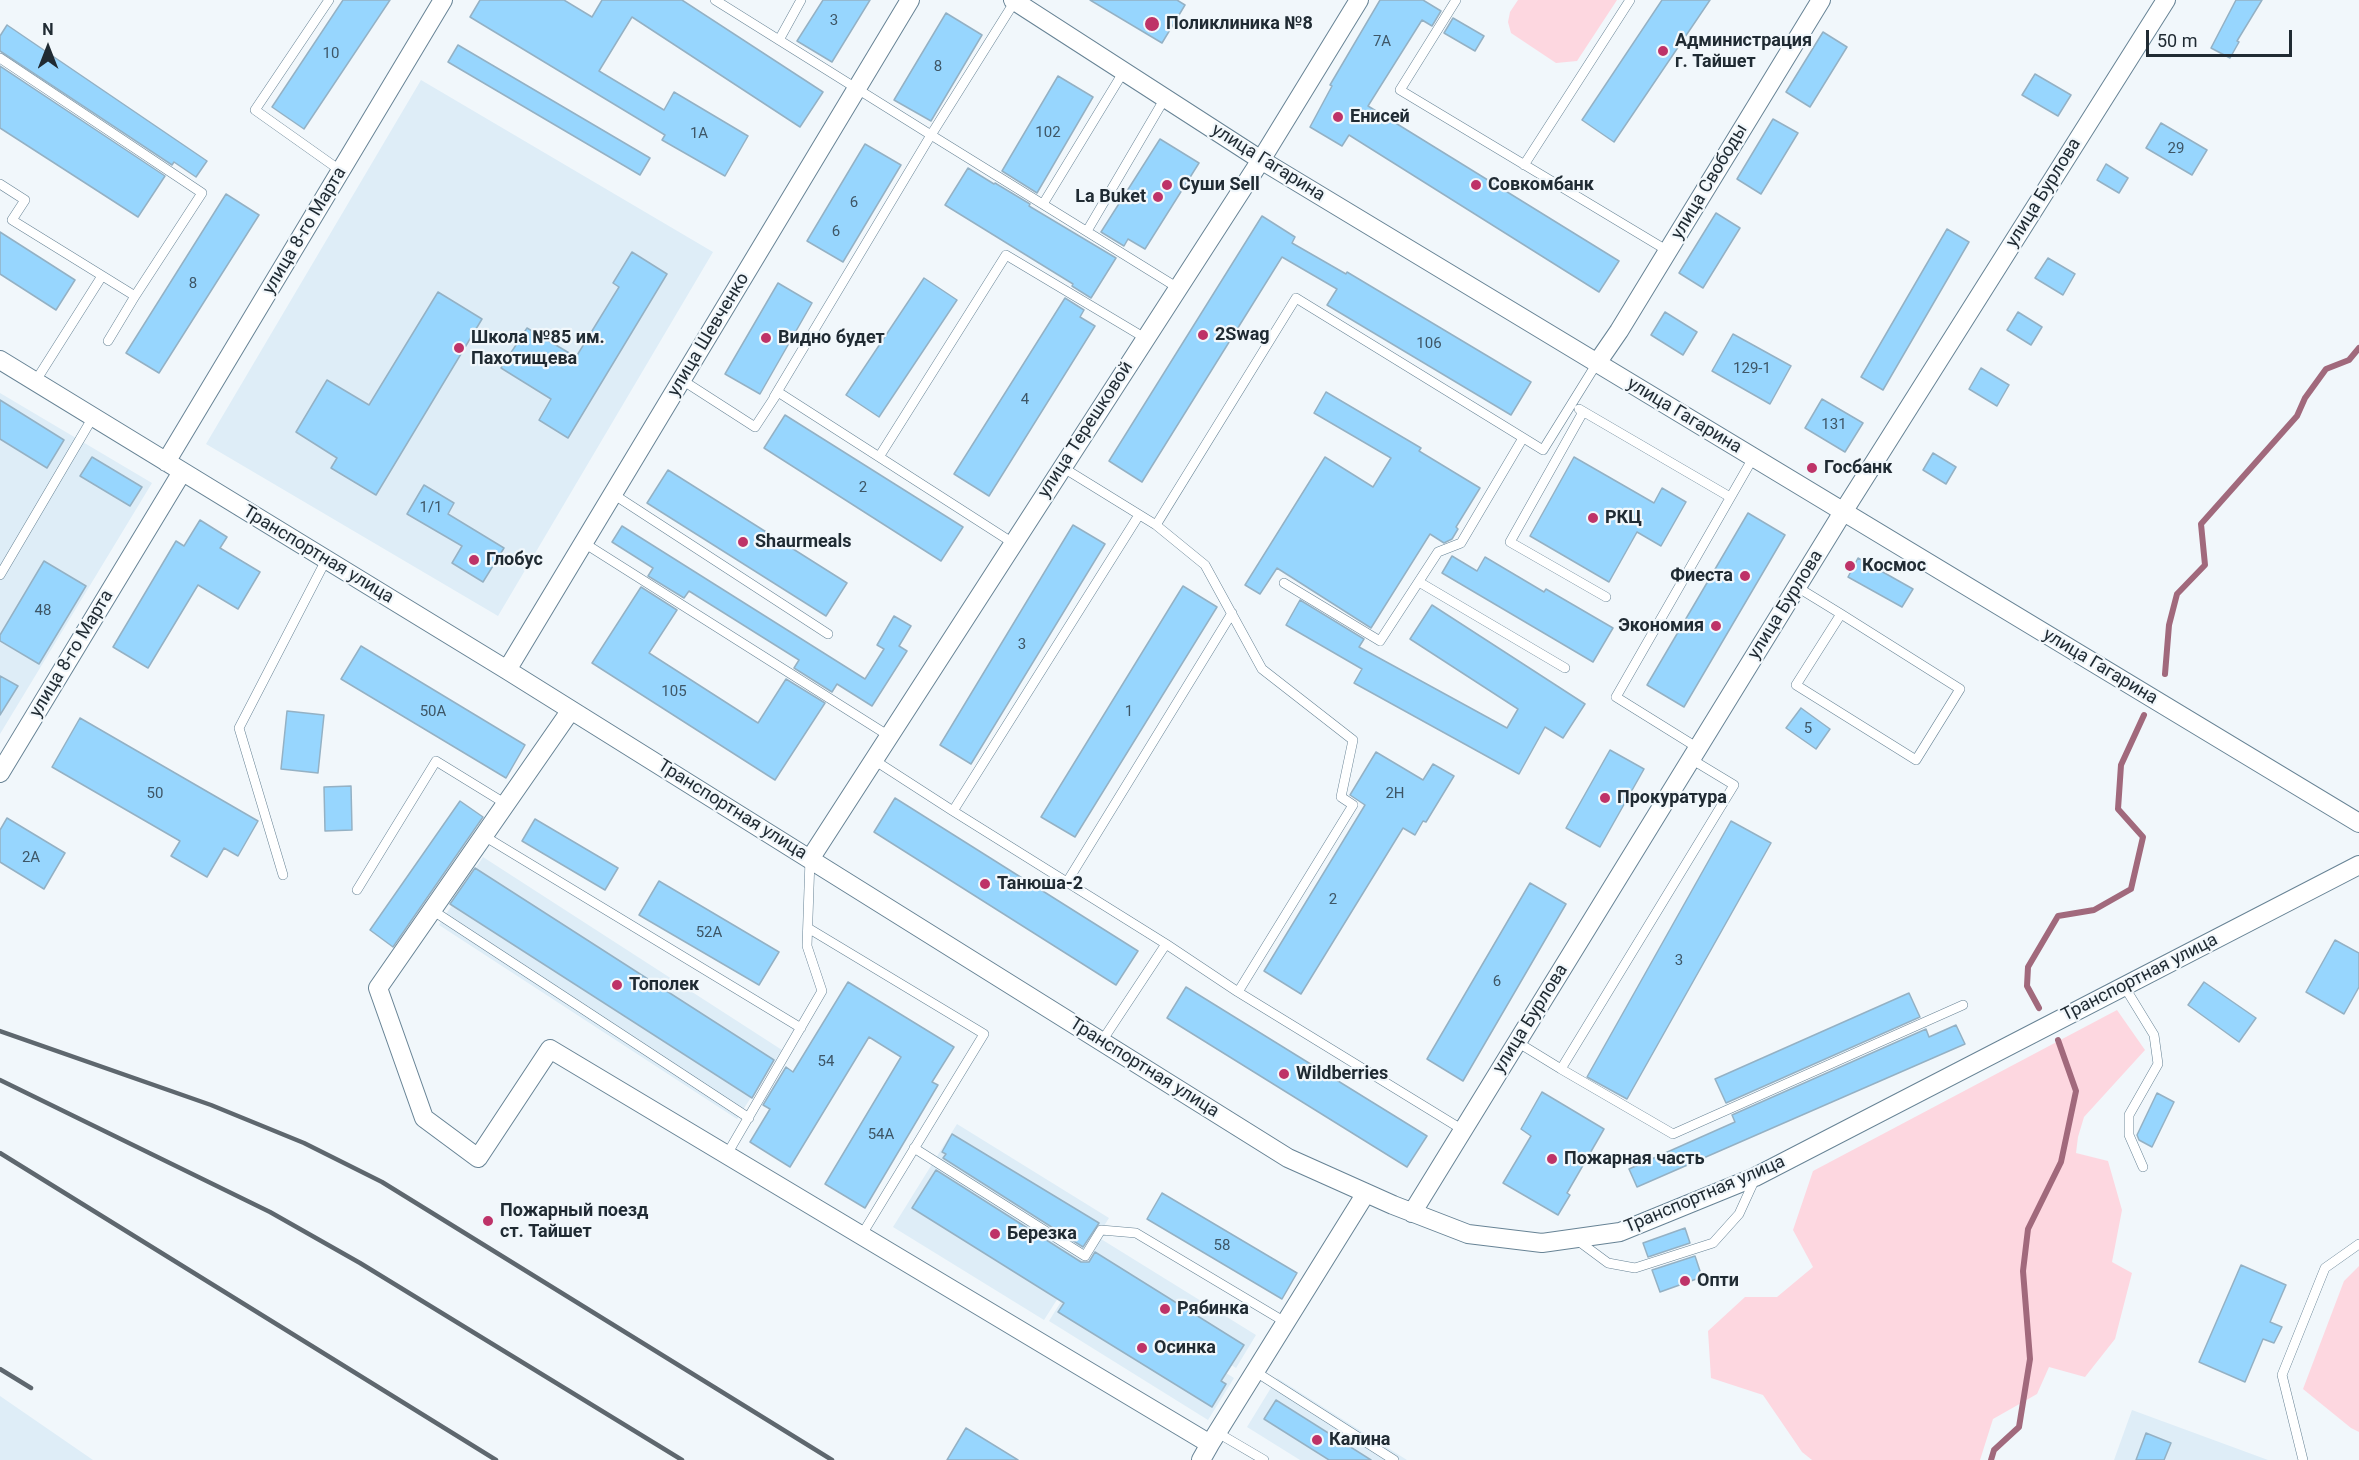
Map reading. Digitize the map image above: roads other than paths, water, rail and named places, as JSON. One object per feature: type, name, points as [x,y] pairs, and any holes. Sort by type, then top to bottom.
[{"type":"street","name":"улица 8-го Марта","points":[[165,462],[443,0]]},
{"type":"street","name":"улица Шевченко","points":[[507,670],[910,0]]},
{"type":"street","name":"улица Терешковой","points":[[810,859],[1261,160],[1359,0]]},
{"type":"street","name":"улица Свободы","points":[[1597,363],[1821,0]]},
{"type":"street","name":"улица Бурлова","points":[[1412,1213],[1843,512],[2166,0]]},
{"type":"street","name":"улица Гагарина","points":[[1014,1],[1261,160],[2359,823]]},
{"type":"street","name":"Транспортная улица","points":[[0,360],[507,670],[1288,1158],[1412,1213],[1468,1234],[1542,1242],[1577,1240],[1620,1233],[1755,1177],[2359,865]]},
{"type":"street","name":"улица 8-го Марта","points":[[0,773],[182,472]]},
{"type":"street","points":[[571,710],[378,988],[424,1118],[478,1158],[550,1049],[1210,1446],[1366,1193]]},
{"type":"lane","points":[[329,0],[255,110],[341,171]]},
{"type":"lane","points":[[715,0],[1178,288]]},
{"type":"lane","points":[[779,40],[801,0]]},
{"type":"lane","points":[[1456,0],[1400,90],[1668,251]]},
{"type":"lane","points":[[1524,165],[1630,0]]},
{"type":"lane","points":[[682,380],[754,427],[1014,1]]},
{"type":"lane","points":[[0,58],[202,193],[108,341]]},
{"type":"lane","points":[[1043,204],[1124,71]]},
{"type":"lane","points":[[1087,231],[1165,98]]},
{"type":"lane","points":[[0,184],[25,200],[12,220],[135,296]]},
{"type":"lane","points":[[879,457],[1006,255],[1145,338]]},
{"type":"lane","points":[[35,382],[102,276]]},
{"type":"lane","points":[[1156,525],[1296,298],[1543,450],[1597,363]]},
{"type":"lane","points":[[774,397],[778,392],[1013,543]]},
{"type":"lane","points":[[1571,405],[1730,497]]},
{"type":"lane","points":[[1583,412],[1510,542],[1606,597]]},
{"type":"lane","points":[[0,575],[93,417]]},
{"type":"lane","points":[[1284,583],[1380,641],[1438,552],[1461,543],[1523,438]]},
{"type":"lane","points":[[1561,1069],[1734,785],[1616,697],[1753,458]]},
{"type":"lane","points":[[1062,467],[1156,525],[1205,565],[1262,669],[1353,740],[1341,797],[1353,805],[1238,992]]},
{"type":"lane","points":[[613,494],[828,634]]},
{"type":"lane","points":[[953,811],[1139,515]]},
{"type":"lane","points":[[584,543],[889,736]]},
{"type":"lane","points":[[283,875],[239,728],[326,560]]},
{"type":"lane","points":[[1419,582],[1565,668]]},
{"type":"lane","points":[[1797,587],[1841,614],[1960,689],[1916,760],[1796,685],[1841,614]]},
{"type":"lane","points":[[1067,882],[1233,613]]},
{"type":"lane","points":[[874,760],[1238,992],[1463,1130]]},
{"type":"lane","points":[[357,890],[436,761],[506,804]]},
{"type":"lane","points":[[484,836],[801,1028]]},
{"type":"lane","points":[[726,1156],[822,991],[807,946],[810,859]]},
{"type":"lane","points":[[432,910],[748,1118]]},
{"type":"lane","points":[[808,928],[984,1034],[861,1236]]},
{"type":"lane","points":[[1102,1041],[1166,944]]},
{"type":"lane","points":[[2124,986],[2154,1035],[2157,1064],[2129,1115],[2129,1134],[2143,1167]]},
{"type":"lane","points":[[1517,1042],[1673,1134],[1963,1005]]},
{"type":"lane","points":[[914,1148],[1085,1256],[1101,1230],[1136,1233],[1280,1319],[1284,1326]]},
{"type":"lane","points":[[1577,1240],[1608,1263],[1635,1268],[1713,1242],[1739,1214],[1755,1177]]},
{"type":"lane","points":[[2304,1460],[2282,1375],[2325,1268],[2359,1244]]},
{"type":"lane","points":[[1256,1372],[1394,1460]]},
{"type":"lane","points":[[1210,1446],[1264,1460]]},
{"type":"waterway","points":[[2165,674],[2169,625],[2177,594],[2205,565],[2201,524],[2297,416],[2305,398],[2326,369],[2349,360],[2359,348]]},
{"type":"waterway","points":[[2039,1008],[2027,986],[2028,967],[2058,916],[2094,910],[2131,889],[2143,837],[2118,809],[2121,765],[2144,715]]},
{"type":"waterway","points":[[1991,1460],[1994,1450],[2019,1427],[2030,1359],[2023,1271],[2028,1229],[2061,1162],[2076,1091],[2058,1040]]},
{"type":"railway","points":[[0,1031],[211,1105],[304,1143],[382,1182],[832,1460]]},
{"type":"railway","points":[[0,1080],[270,1212],[360,1263],[682,1460]]},
{"type":"railway","points":[[0,1153],[496,1460]]},
{"type":"railway","points":[[0,1369],[31,1388]]},
{"type":"place","name":"Поликлиника №8","points":[[1152,24]]},
{"type":"place","name":"Администрация г. Тайшет","points":[[1663,51]]},
{"type":"place","name":"Енисей","points":[[1338,117]]},
{"type":"place","name":"Суши Sell","points":[[1167,185]]},
{"type":"place","name":"Совкомбанк","points":[[1476,185]]},
{"type":"place","name":"La Buket","points":[[1158,197]]},
{"type":"place","name":"2Swag","points":[[1203,335]]},
{"type":"place","name":"Видно будет","points":[[766,338]]},
{"type":"place","name":"Школа №85 им. Пахотищева","points":[[459,348]]},
{"type":"place","name":"Госбанк","points":[[1812,468]]},
{"type":"place","name":"РКЦ","points":[[1593,518]]},
{"type":"place","name":"Shaurmeals","points":[[743,542]]},
{"type":"place","name":"Глобус","points":[[474,560]]},
{"type":"place","name":"Космос","points":[[1850,566]]},
{"type":"place","name":"Фиеста","points":[[1745,576]]},
{"type":"place","name":"Экономия","points":[[1716,626]]},
{"type":"place","name":"Прокуратура","points":[[1605,798]]},
{"type":"place","name":"Танюша-2","points":[[985,884]]},
{"type":"place","name":"Тополек","points":[[617,985]]},
{"type":"place","name":"Wildberries","points":[[1284,1074]]},
{"type":"place","name":"Пожарная часть","points":[[1552,1159]]},
{"type":"place","name":"Пожарный поезд ст. Тайшет","points":[[488,1221]]},
{"type":"place","name":"Березка","points":[[995,1234]]},
{"type":"place","name":"Опти","points":[[1685,1281]]},
{"type":"place","name":"Рябинка","points":[[1165,1309]]},
{"type":"place","name":"Осинка","points":[[1142,1348]]},
{"type":"place","name":"Калина","points":[[1317,1440]]}]
